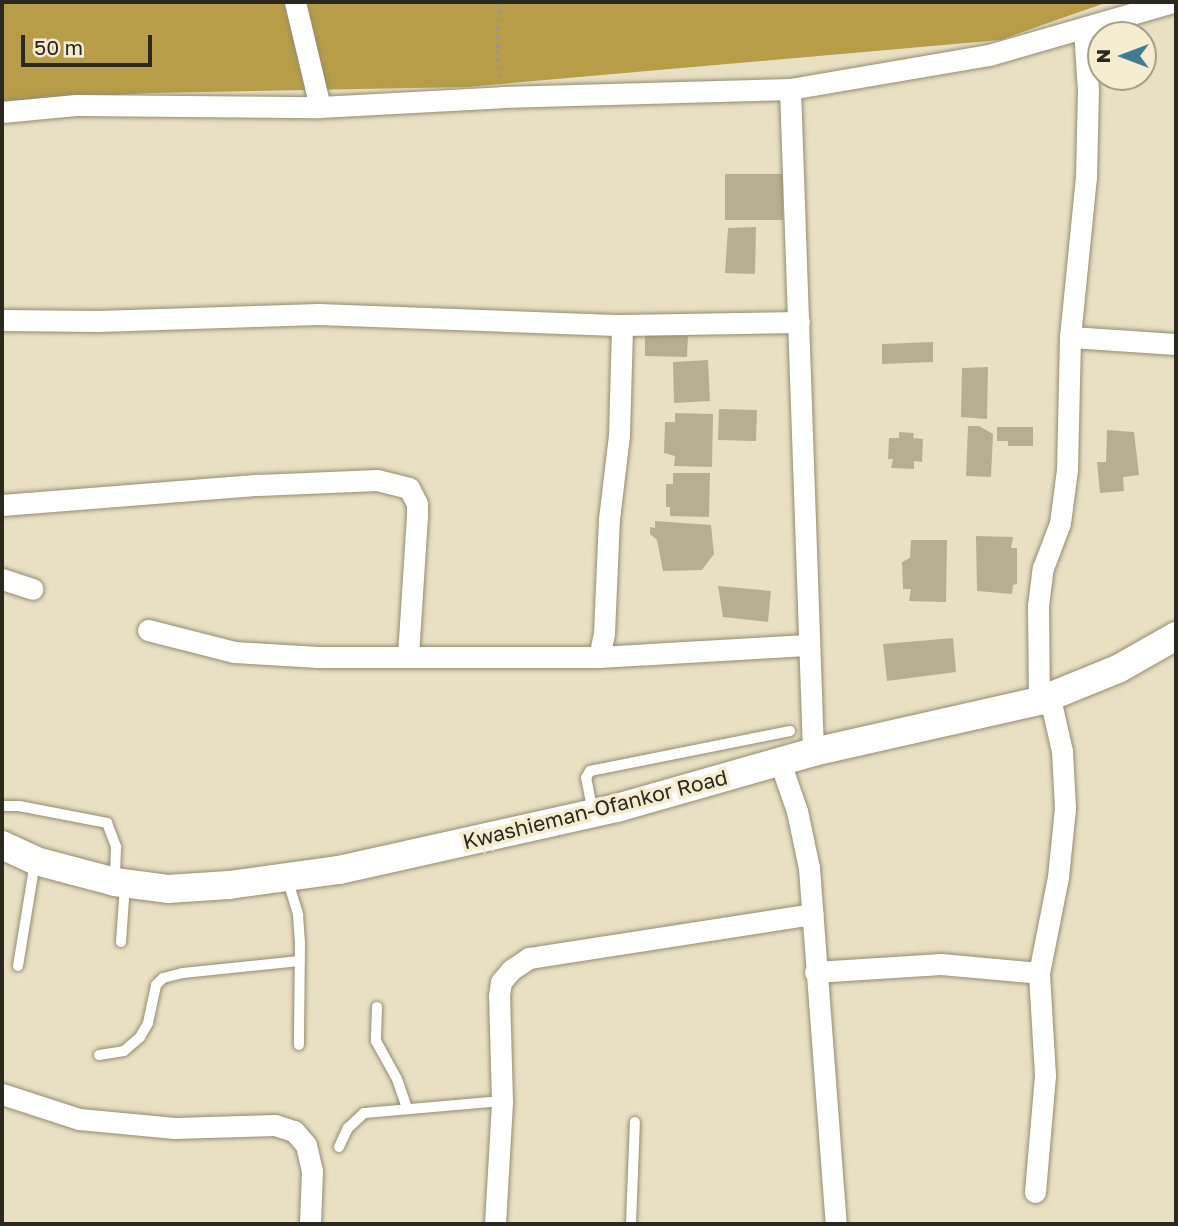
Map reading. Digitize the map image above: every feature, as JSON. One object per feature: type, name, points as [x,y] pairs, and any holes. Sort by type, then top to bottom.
[{"type":"main road","name":"Kwashieman-Ofankor Road","points":[[2,845],[36,861],[120,882],[168,889],[287,878],[339,870],[593,813],[813,752],[1044,699],[1118,669],[1176,636]]},
{"type":"street","points":[[295,2],[320,107]]},
{"type":"street","points":[[2,112],[76,105],[320,107],[502,97],[790,89],[989,55],[1173,2]]},
{"type":"street","points":[[1035,1192],[1045,1075],[1039,973],[1058,877],[1065,808],[1062,751],[1044,699],[1038,607],[1042,568],[1060,523],[1067,470],[1070,337],[1086,177],[1088,91],[1084,29]]},
{"type":"street","points":[[790,89],[807,645],[813,752]]},
{"type":"street","points":[[2,320],[98,321],[318,314],[622,325],[799,322]]},
{"type":"street","points":[[599,657],[604,633],[609,519],[620,435],[622,325]]},
{"type":"street","points":[[1070,337],[1176,344]]},
{"type":"street","points":[[2,505],[350,481],[377,480],[409,488],[417,503],[417,516],[408,657]]},
{"type":"street","points":[[2,579],[32,589]]},
{"type":"street","points":[[148,630],[234,652],[272,656],[599,657],[807,645]]},
{"type":"street","points":[[780,762],[797,811],[809,868],[836,1224]]},
{"type":"street","points":[[495,1224],[502,1101],[501,982],[511,970],[529,958],[813,914]]},
{"type":"street","points":[[815,972],[941,964],[1039,973]]},
{"type":"street","points":[[2,1094],[79,1119],[175,1128],[275,1125],[294,1131],[306,1145],[312,1171],[310,1224]]},
{"type":"lane","points":[[593,813],[586,778],[590,771],[790,731]]},
{"type":"lane","points":[[2,806],[107,823],[116,848],[120,882],[121,942]]},
{"type":"lane","points":[[18,966],[36,861]]},
{"type":"lane","points":[[287,878],[298,915],[299,1045]]},
{"type":"lane","points":[[99,1055],[124,1051],[140,1037],[148,1023],[156,985],[163,978],[183,973],[299,961]]},
{"type":"lane","points":[[377,1007],[376,1041],[397,1079],[407,1108]]},
{"type":"lane","points":[[339,1147],[348,1128],[364,1113],[502,1101]]},
{"type":"lane","points":[[631,1224],[635,1122]]},
{"type":"path","points":[[500,2],[497,50],[502,97]]},
{"type":"shaded area","points":[[2,2],[1108,2],[1000,40],[466,87],[151,93],[2,101]]},
{"type":"building","points":[[725,174],[783,174],[783,220],[725,220]]},
{"type":"building","points":[[756,227],[755,274],[725,273],[728,228]]},
{"type":"building","points":[[645,335],[688,336],[687,357],[645,356]]},
{"type":"building","points":[[933,342],[933,362],[882,364],[882,344]]},
{"type":"building","points":[[708,360],[710,401],[674,403],[673,362]]},
{"type":"building","points":[[988,367],[987,419],[961,417],[962,368]]},
{"type":"building","points":[[719,409],[757,410],[756,441],[718,440]]},
{"type":"building","points":[[675,413],[713,414],[712,467],[674,466],[675,456],[664,453],[665,422],[675,422]]},
{"type":"building","points":[[968,426],[979,426],[993,434],[991,477],[966,476]]},
{"type":"building","points":[[997,427],[1033,427],[1033,446],[1008,446],[1008,441],[997,441]]},
{"type":"building","points":[[1107,430],[1134,432],[1139,475],[1123,477],[1124,491],[1100,493],[1097,462],[1106,462]]},
{"type":"building","points":[[899,432],[914,433],[913,438],[923,439],[922,462],[914,461],[914,469],[891,468],[893,459],[888,459],[889,438],[899,438]]},
{"type":"building","points":[[673,473],[710,473],[709,517],[670,516],[670,507],[666,507],[666,484],[673,484]]},
{"type":"building","points":[[655,521],[711,525],[714,554],[702,570],[663,571],[657,540],[650,534],[650,527],[655,528]]},
{"type":"building","points":[[976,536],[1013,537],[1011,548],[1017,548],[1017,584],[1013,585],[1012,594],[977,591]]},
{"type":"building","points":[[911,540],[947,540],[946,602],[909,601],[911,589],[903,589],[902,562],[910,558]]},
{"type":"building","points":[[718,586],[771,591],[768,622],[723,617]]},
{"type":"building","points":[[953,638],[956,672],[887,681],[883,644]]}]
